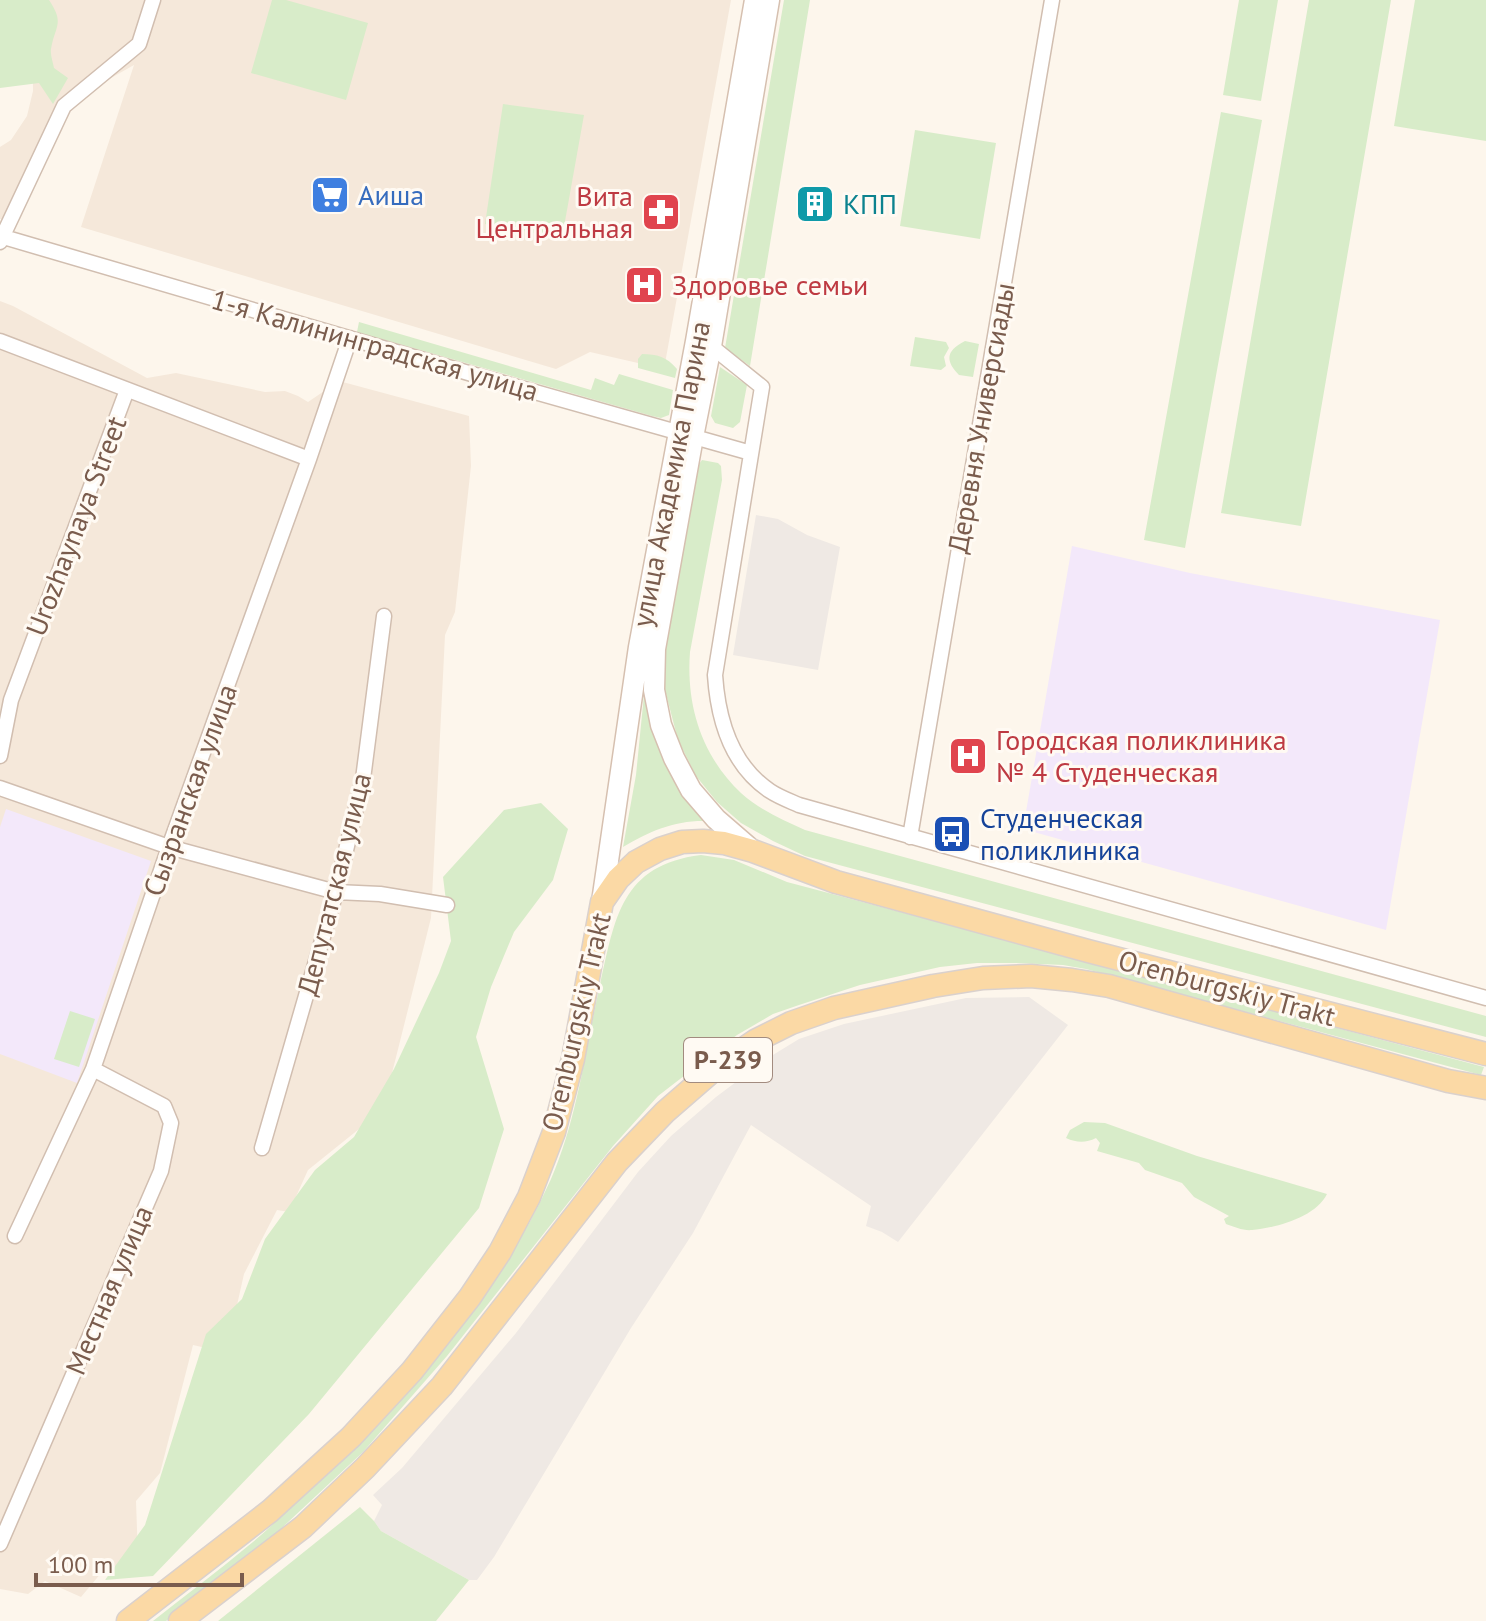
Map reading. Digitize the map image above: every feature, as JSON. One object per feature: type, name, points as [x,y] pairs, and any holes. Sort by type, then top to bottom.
[{"type":"main road","name":"улица Академика Парина","points":[[753,851],[716,819],[691,790],[669,747],[654,690],[655,649],[696,341],[755,0]]},
{"type":"main road","name":"улица Академика Парина","points":[[602,902],[639,647],[685,435],[711,346],[769,0]]},
{"type":"main road","name":"Orenburgskiy Trakt","points":[[128,1621],[270,1511],[351,1437],[412,1371],[470,1297],[500,1252],[529,1197],[554,1132],[573,1059],[602,902],[618,879],[636,862],[660,849],[682,842],[724,843],[836,882],[1103,956],[1486,1054]]},
{"type":"main road","name":"Orenburgskiy Trakt","points":[[180,1621],[303,1527],[365,1468],[442,1386],[617,1162],[665,1112],[718,1066],[755,1041],[791,1023],[834,1008],[933,986],[983,978],[1031,976],[1109,986],[1448,1081],[1486,1088]]},
{"type":"street","points":[[1,238],[64,106],[139,44],[153,0]]},
{"type":"street","name":"Деревня Универсиады","points":[[910,837],[1052,0]]},
{"type":"street","name":"1-я Калининградская улица","points":[[1,238],[751,453]]},
{"type":"street","name":"Сызранская улица","points":[[15,1236],[93,1069],[350,338]]},
{"type":"street","points":[[0,341],[309,459]]},
{"type":"street","points":[[711,346],[762,387],[715,675],[722,724],[745,769],[770,791],[799,805],[1486,998]]},
{"type":"street","name":"Urozhaynaya Street","points":[[0,756],[11,700],[127,390]]},
{"type":"street","name":"Депутатская улица","points":[[262,1148],[336,892],[363,779],[384,616]]},
{"type":"street","points":[[0,788],[169,847],[336,892],[380,894],[447,905]]},
{"type":"street","name":"Местная улица","points":[[0,1544],[161,1171],[171,1123],[164,1106],[93,1069]]},
{"type":"shaded area","points":[[32,0],[731,0],[664,369],[590,352],[556,369],[81,227],[134,65],[56,109],[3,219],[0,219],[0,147],[11,140],[27,116],[33,91]]},
{"type":"shaded area","points":[[0,301],[147,378],[176,373],[265,392],[285,391],[308,402],[339,381],[469,416],[471,466],[455,612],[445,635],[431,918],[388,1089],[369,1121],[308,1170],[289,1212],[277,1210],[244,1274],[235,1314],[206,1348],[193,1345],[160,1473],[136,1501],[138,1557],[102,1572],[81,1597],[45,1581],[28,1594],[0,1589]]},
{"type":"shaded area","points":[[756,515],[778,519],[807,535],[840,547],[818,670],[733,655]]},
{"type":"shaded area","points":[[1072,546],[1190,573],[1440,620],[1386,930],[1023,829]]},
{"type":"shaded area","points":[[6,809],[151,861],[77,1083],[0,1054],[0,827]]},
{"type":"shaded area","points":[[1029,997],[1068,1025],[898,1242],[866,1226],[871,1206],[751,1125],[693,1233],[631,1328],[494,1557],[477,1580],[469,1580],[381,1531],[374,1521],[382,1505],[373,1495],[402,1468],[516,1333],[638,1172],[671,1136],[716,1097],[799,1039],[844,1024],[966,998]]},
{"type":"green space","points":[[0,0],[49,0],[54,8],[58,24],[51,56],[54,68],[68,78],[53,104],[39,83],[0,88]]},
{"type":"green space","points":[[272,0],[286,0],[368,23],[346,100],[251,73]]},
{"type":"green space","points":[[784,0],[810,0],[750,366],[725,348]]},
{"type":"green space","points":[[1239,0],[1278,0],[1261,101],[1223,95]]},
{"type":"green space","points":[[1309,0],[1391,0],[1301,526],[1221,513]]},
{"type":"green space","points":[[1415,0],[1486,0],[1486,141],[1394,126]]},
{"type":"green space","points":[[503,104],[584,115],[562,238],[485,224]]},
{"type":"green space","points":[[1221,112],[1262,120],[1185,548],[1144,540]]},
{"type":"green space","points":[[915,130],[996,143],[980,239],[900,226]]},
{"type":"green space","points":[[359,322],[591,390],[595,378],[614,385],[619,374],[673,390],[669,415],[661,418],[652,416],[357,332]]},
{"type":"green space","points":[[915,337],[946,342],[949,348],[944,357],[946,366],[941,370],[910,366]]},
{"type":"green space","points":[[965,341],[979,344],[973,377],[959,375],[951,365],[951,352]]},
{"type":"green space","points":[[642,354],[665,359],[677,369],[675,378],[638,368],[638,359]]},
{"type":"green space","points":[[720,367],[747,385],[740,422],[733,428],[715,423],[711,416]]},
{"type":"green space","points":[[702,460],[721,466],[722,480],[690,652],[691,691],[706,746],[727,778],[748,799],[805,830],[1486,1016],[1486,1037],[805,856],[741,823],[717,802],[696,776],[678,740],[665,690],[664,646]]},
{"type":"green space","points":[[645,685],[707,821],[684,822],[663,828],[623,847],[636,775]]},
{"type":"green space","points":[[541,803],[568,829],[553,880],[514,932],[491,987],[476,1037],[504,1129],[479,1208],[309,1414],[153,1576],[105,1580],[145,1525],[206,1334],[242,1299],[265,1239],[315,1170],[354,1137],[394,1069],[451,941],[443,877],[504,810]]},
{"type":"green space","points":[[701,855],[734,860],[787,882],[1484,1067],[1481,1075],[1063,965],[977,963],[940,967],[860,985],[773,1014],[737,1035],[658,1096],[613,1146],[447,1356],[363,1452],[255,1553],[166,1621],[153,1621],[255,1540],[339,1462],[410,1389],[474,1310],[528,1225],[560,1156],[574,1108],[617,917],[638,883],[654,870],[674,861]]},
{"type":"green space","points":[[70,1011],[95,1019],[79,1067],[54,1059]]},
{"type":"green space","points":[[1084,1122],[1105,1123],[1197,1156],[1327,1194],[1314,1209],[1294,1220],[1262,1229],[1239,1228],[1226,1224],[1224,1219],[1229,1216],[1194,1197],[1182,1183],[1145,1170],[1139,1163],[1097,1151],[1100,1143],[1096,1138],[1081,1142],[1066,1138],[1070,1130]]},
{"type":"green space","points":[[360,1507],[381,1531],[469,1580],[436,1621],[218,1621]]},
{"type":"place","name":"Аиша","points":[[330,195]]},
{"type":"place","name":"КПП","points":[[815,204]]},
{"type":"place","name":"Вита Центральная","points":[[661,212]]},
{"type":"place","name":"Здоровье семьи","points":[[644,285]]},
{"type":"place","name":"Городская поликлиника № 4 Студенческая","points":[[968,756]]},
{"type":"place","name":"Студенческая поликлиника","points":[[952,834]]}]
